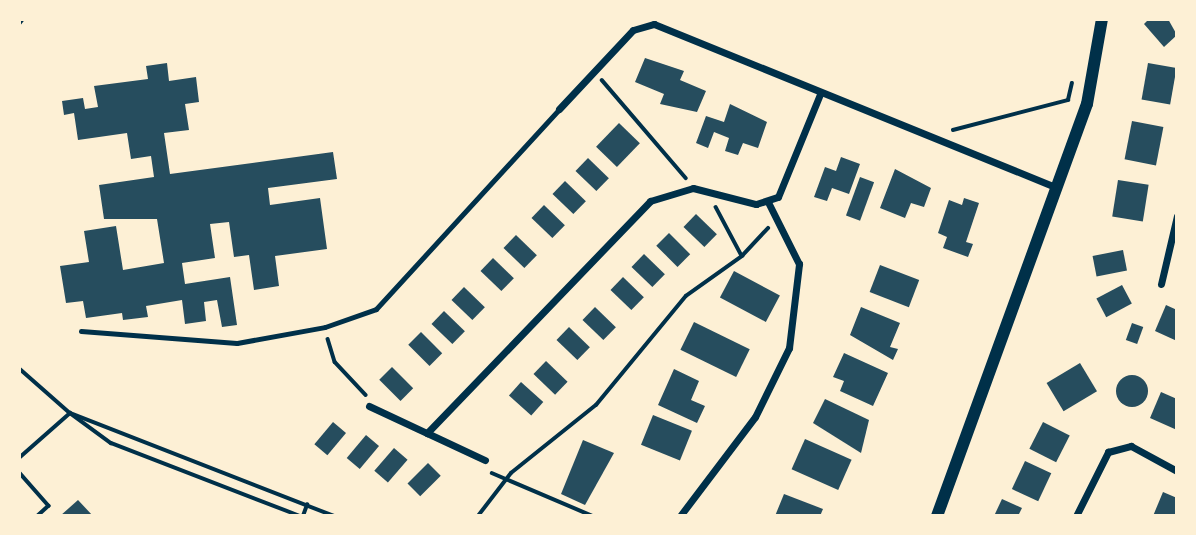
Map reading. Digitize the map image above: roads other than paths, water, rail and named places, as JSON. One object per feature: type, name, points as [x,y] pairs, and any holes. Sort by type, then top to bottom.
[{"type":"street","points":[[937,516],[1087,104],[1102,19]]},
{"type":"street","points":[[559,109],[646,24],[1056,188]]},
{"type":"street","points":[[768,202],[787,183],[820,94]]},
{"type":"street","points":[[427,433],[634,212],[693,188],[710,189],[768,202]]},
{"type":"street","points":[[680,516],[755,417],[789,348],[799,264],[768,202]]},
{"type":"street","points":[[1161,284],[1177,216]]},
{"type":"street","points":[[1165,265],[1177,267]]},
{"type":"street","points":[[369,406],[485,460]]},
{"type":"street","points":[[1076,516],[1108,452],[1131,446],[1177,471]]},
{"type":"lane","points":[[81,331],[237,343],[325,327],[376,309],[559,109]]}]
